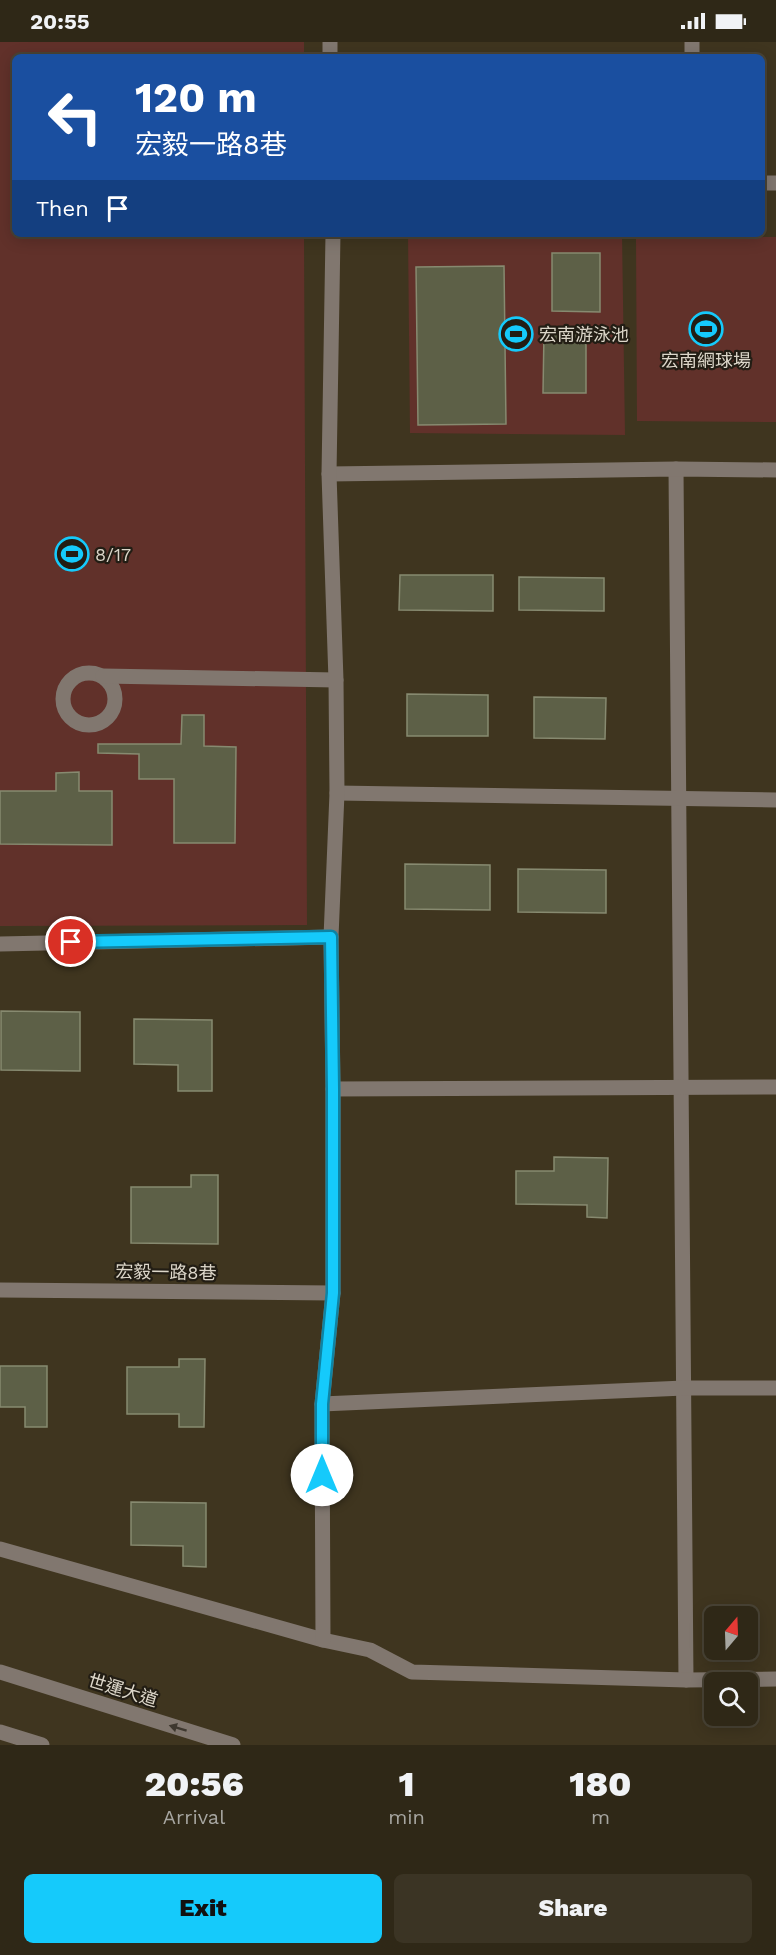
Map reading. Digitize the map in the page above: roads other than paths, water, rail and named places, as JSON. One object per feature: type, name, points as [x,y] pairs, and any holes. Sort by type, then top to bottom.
[{"type":"street","points":[[323,1640],[322,1404],[333,1293],[331,937],[337,793],[336,680],[329,474],[333,237]]},
{"type":"street","points":[[329,474],[676,469],[776,470]]},
{"type":"street","points":[[676,469],[686,1680]]},
{"type":"street","points":[[103,676],[336,680]]},
{"type":"street","points":[[337,793],[776,800]]},
{"type":"street","points":[[0,944],[331,937]]},
{"type":"street","points":[[333,1089],[776,1087]]},
{"type":"street","name":"宏毅一路8巷","points":[[0,1290],[333,1293]]},
{"type":"street","points":[[322,1404],[684,1388],[776,1388]]},
{"type":"street","points":[[0,1549],[323,1640],[370,1650],[412,1672],[686,1680],[776,1679]]},
{"type":"street","name":"世運大道","points":[[0,1672],[233,1745]]},
{"type":"street","points":[[0,1732],[42,1745]]},
{"type":"place","name":"宏南網球場","points":[[706,329]]},
{"type":"place","name":"宏南游泳池","points":[[516,334]]},
{"type":"place","name":"8/17","points":[[72,554]]}]
